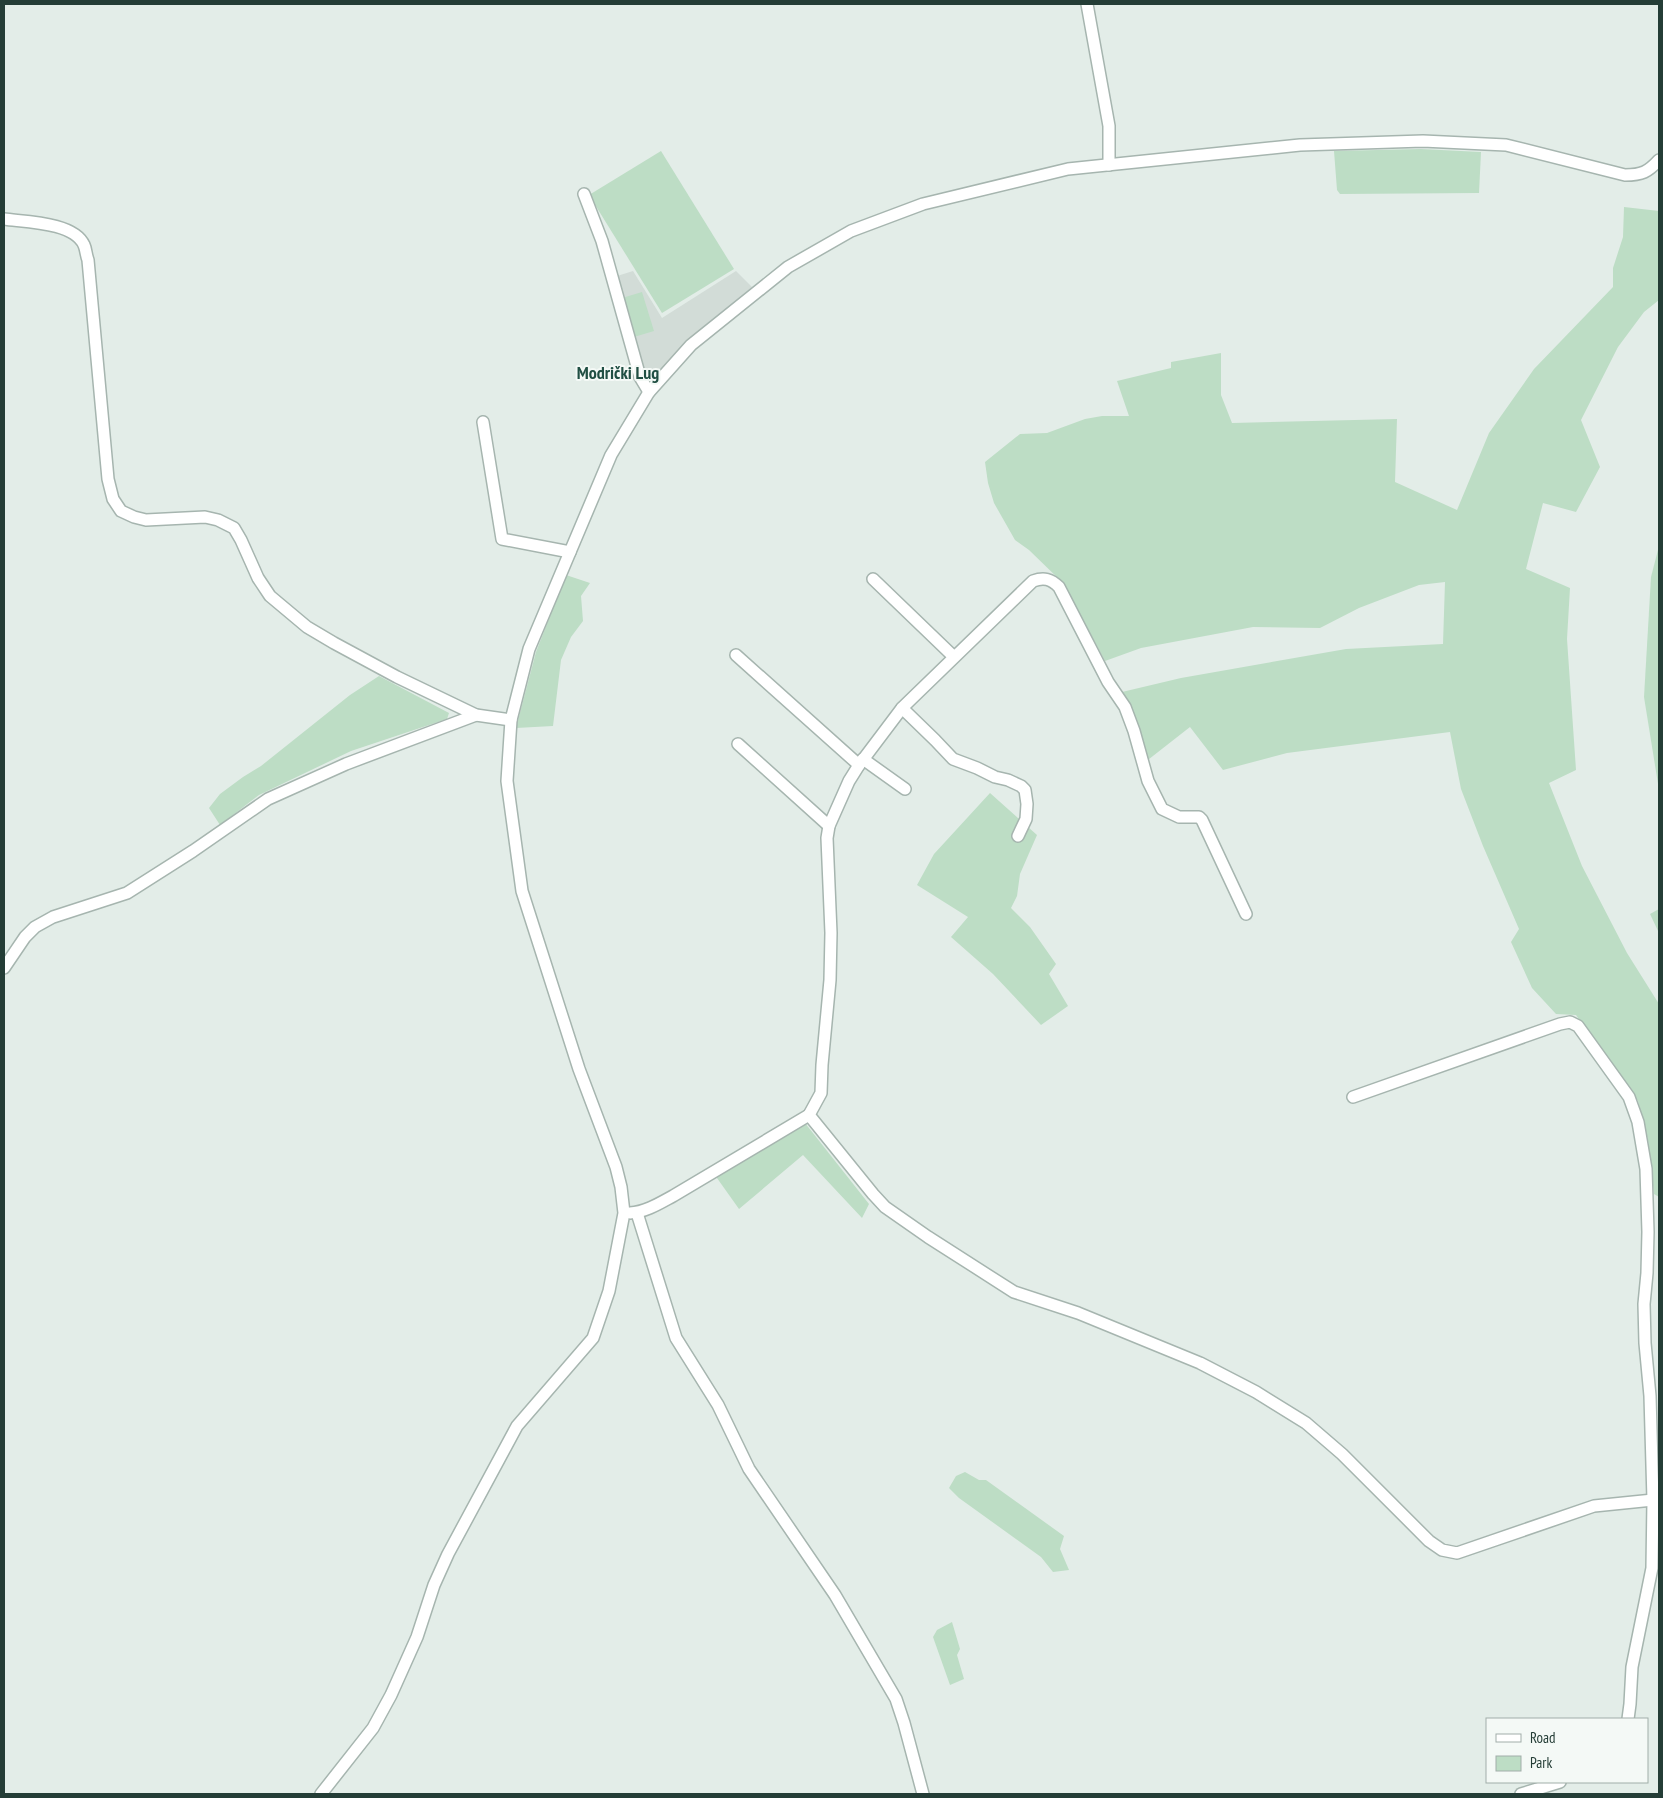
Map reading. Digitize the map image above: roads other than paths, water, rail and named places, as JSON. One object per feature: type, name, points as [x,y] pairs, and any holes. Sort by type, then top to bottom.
[{"type":"street","points":[[1086,4],[1109,126],[1109,165]]},
{"type":"street","points":[[321,1794],[372,1728],[391,1695],[417,1637],[434,1585],[448,1554],[517,1426],[594,1338],[608,1291],[624,1213],[624,1201],[616,1167],[579,1069],[522,891],[508,781],[511,720],[529,649],[611,456],[649,392],[691,345],[788,266],[851,231],[922,204],[1068,169],[1300,145],[1423,141],[1506,146],[1625,175],[1639,175],[1650,170],[1659,160]]},
{"type":"street","points":[[584,194],[602,241],[640,378],[649,392]]},
{"type":"street","points":[[4,219],[60,226],[70,231],[83,243],[88,260],[108,479],[112,499],[121,512],[146,520],[204,517],[218,520],[234,528],[258,578],[270,596],[307,627],[397,677],[476,715],[511,720]]},
{"type":"street","points":[[484,422],[502,539],[570,552]]},
{"type":"street","points":[[624,1213],[637,1213],[673,1196],[809,1115],[821,1093],[830,980],[827,847],[829,826],[861,762],[902,708],[1033,581],[1045,578],[1054,582],[1059,587],[1108,682],[1125,707],[1134,731],[1148,782],[1162,809],[1179,817],[1199,817],[1202,820],[1246,914]]},
{"type":"street","points":[[873,579],[954,656]]},
{"type":"street","points":[[736,655],[861,762],[905,789]]},
{"type":"street","points":[[902,708],[952,759],[1021,786],[1028,804],[1026,819],[1018,836]]},
{"type":"street","points":[[4,968],[25,937],[35,927],[53,917],[127,893],[193,851],[268,799],[346,764],[476,715]]},
{"type":"street","points":[[738,744],[829,826]]},
{"type":"street","points":[[1354,1097],[1570,1022],[1578,1026],[1629,1097],[1638,1122],[1646,1169],[1648,1232],[1644,1304],[1645,1343],[1650,1396],[1653,1500],[1652,1568],[1632,1667],[1628,1718]]},
{"type":"street","points":[[809,1115],[885,1207],[928,1237],[1014,1292],[1087,1317],[1200,1363],[1256,1392],[1306,1423],[1390,1500],[1414,1526],[1442,1550],[1457,1553],[1594,1506],[1653,1500]]},
{"type":"street","points":[[637,1213],[676,1338],[718,1405],[749,1469],[835,1595],[896,1698],[923,1794]]},
{"type":"street","points":[[1521,1794],[1557,1783]]},
{"type":"district","name":"Modrički Lug","points":[[618,372]]}]
